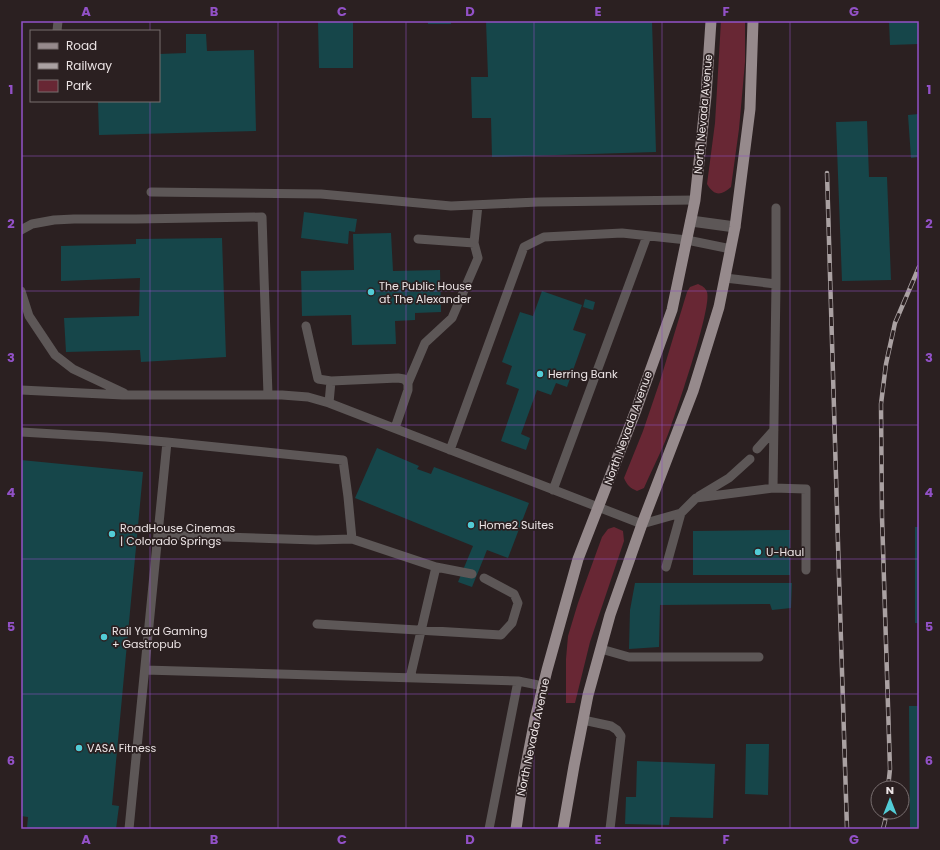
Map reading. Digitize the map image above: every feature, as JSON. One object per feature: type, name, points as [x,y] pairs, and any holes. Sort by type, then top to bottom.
[{"type":"main road","name":"North Nevada Avenue","points":[[516,829],[528,751],[554,643],[578,559],[636,410],[672,310],[695,200],[706,96],[711,21]]},
{"type":"main road","points":[[563,829],[588,695],[610,615],[642,524],[693,390],[719,307],[735,227],[750,109],[754,21]]},
{"type":"street","points":[[691,220],[735,227]]},
{"type":"lane","points":[[152,192],[321,194],[451,206],[538,202],[695,200]]},
{"type":"lane","points":[[394,428],[408,390],[408,383],[425,343],[452,318],[478,258],[474,243],[478,205]]},
{"type":"lane","points":[[773,488],[776,208]]},
{"type":"lane","points":[[21,230],[32,224],[74,218],[136,219],[262,217],[268,395]]},
{"type":"lane","points":[[450,450],[524,247],[544,237],[622,234],[687,240],[731,249]]},
{"type":"lane","points":[[553,490],[647,236]]},
{"type":"lane","points":[[418,239],[474,243]]},
{"type":"lane","points":[[725,278],[776,284]]},
{"type":"lane","points":[[21,291],[29,316],[55,356],[73,369],[129,395]]},
{"type":"lane","points":[[306,326],[318,379],[331,381],[398,378],[404,379],[408,383]]},
{"type":"lane","points":[[329,403],[331,381]]},
{"type":"lane","points":[[21,390],[129,395],[282,395],[308,397],[329,403],[642,524],[681,513]]},
{"type":"lane","points":[[758,449],[774,430]]},
{"type":"lane","points":[[21,432],[167,442],[343,460],[352,539]]},
{"type":"lane","points":[[130,829],[167,442]]},
{"type":"lane","points":[[666,566],[681,513],[696,498],[728,478],[750,459]]},
{"type":"lane","points":[[696,498],[773,488],[806,489],[806,570]]},
{"type":"lane","points":[[158,535],[316,540],[352,539],[436,567],[472,574]]},
{"type":"lane","points":[[410,678],[436,567]]},
{"type":"lane","points":[[317,624],[501,635],[512,623],[518,603],[514,594],[484,578]]},
{"type":"lane","points":[[601,650],[629,657],[759,657]]},
{"type":"lane","points":[[145,670],[518,681],[543,686]]},
{"type":"lane","points":[[489,829],[518,681]]},
{"type":"lane","points":[[583,720],[611,726],[617,730],[621,736],[610,829]]},
{"type":"green space","points":[[721,21],[745,21],[745,62],[739,129],[731,187],[724,192],[715,193],[707,184],[715,123]]},
{"type":"green space","points":[[698,284],[706,290],[707,301],[694,357],[665,442],[644,488],[637,491],[632,489],[626,483],[624,478],[643,431],[660,381],[687,292],[690,287]]},
{"type":"green space","points":[[614,527],[623,531],[624,541],[590,642],[575,703],[566,703],[566,659],[568,636],[578,603],[602,537],[608,529]]},
{"type":"building","points":[[318,21],[353,21],[353,68],[319,68]]},
{"type":"building","points":[[428,21],[451,21],[451,24],[428,24]]},
{"type":"building","points":[[486,21],[652,21],[656,152],[492,157],[491,118],[472,118],[471,77],[488,77]]},
{"type":"building","points":[[889,21],[919,21],[919,44],[890,45]]},
{"type":"building","points":[[186,34],[206,34],[207,51],[254,50],[256,131],[99,135],[98,102],[160,102],[160,54],[186,53]]},
{"type":"building","points":[[919,114],[919,157],[911,158],[908,115]]},
{"type":"building","points":[[867,121],[869,177],[887,177],[891,280],[842,281],[836,122]]},
{"type":"building","points":[[304,212],[357,219],[355,232],[349,231],[348,244],[301,238]]},
{"type":"building","name":"The Public House at The Alexander","points":[[391,233],[393,271],[440,270],[441,312],[415,313],[415,320],[395,321],[396,344],[352,345],[351,315],[302,316],[301,271],[354,270],[353,234]]},
{"type":"building","points":[[222,238],[226,357],[141,362],[140,350],[66,352],[64,318],[139,316],[140,278],[61,281],[61,246],[136,244],[136,239]]},
{"type":"building","name":"Herring Bank","points":[[542,291],[582,305],[573,330],[586,334],[567,387],[556,383],[551,395],[537,390],[521,434],[530,438],[526,450],[501,441],[519,389],[506,384],[512,366],[502,362],[520,312],[533,316]]},
{"type":"building","points":[[585,299],[595,302],[593,310],[583,307]]},
{"type":"building","name":"Home2 Suites","points":[[377,448],[419,466],[417,469],[431,474],[434,467],[529,503],[508,558],[487,550],[472,587],[458,582],[473,546],[355,498]]},
{"type":"building","points":[[21,460],[143,472],[112,805],[119,806],[116,829],[27,828],[28,817],[21,816]]},
{"type":"building","points":[[915,527],[919,527],[919,623],[915,623]]},
{"type":"building","points":[[790,530],[790,575],[693,575],[693,531]]},
{"type":"building","points":[[635,583],[792,583],[791,608],[772,610],[770,604],[660,605],[659,647],[629,649],[630,610]]},
{"type":"building","points":[[909,706],[919,706],[919,829],[910,829]]},
{"type":"building","points":[[746,744],[769,744],[768,795],[745,794]]},
{"type":"building","points":[[637,761],[715,764],[713,818],[670,817],[669,825],[625,824],[626,797],[636,797]]},
{"type":"railway","points":[[827,173],[847,829]]},
{"type":"railway","points":[[889,780],[890,769],[882,517],[881,404],[886,364],[895,323],[919,267]]},
{"type":"railway","points":[[883,829],[885,820]]},
{"type":"place","name":"The Public House at The Alexander","points":[[371,292]]},
{"type":"place","name":"Herring Bank","points":[[540,374]]},
{"type":"place","name":"Home2 Suites","points":[[471,525]]},
{"type":"place","name":"RoadHouse Cinemas | Colorado Springs","points":[[112,534]]},
{"type":"place","name":"U-Haul","points":[[758,552]]},
{"type":"place","name":"Rail Yard Gaming + Gastropub","points":[[104,637]]},
{"type":"place","name":"VASA Fitness","points":[[79,748]]}]
